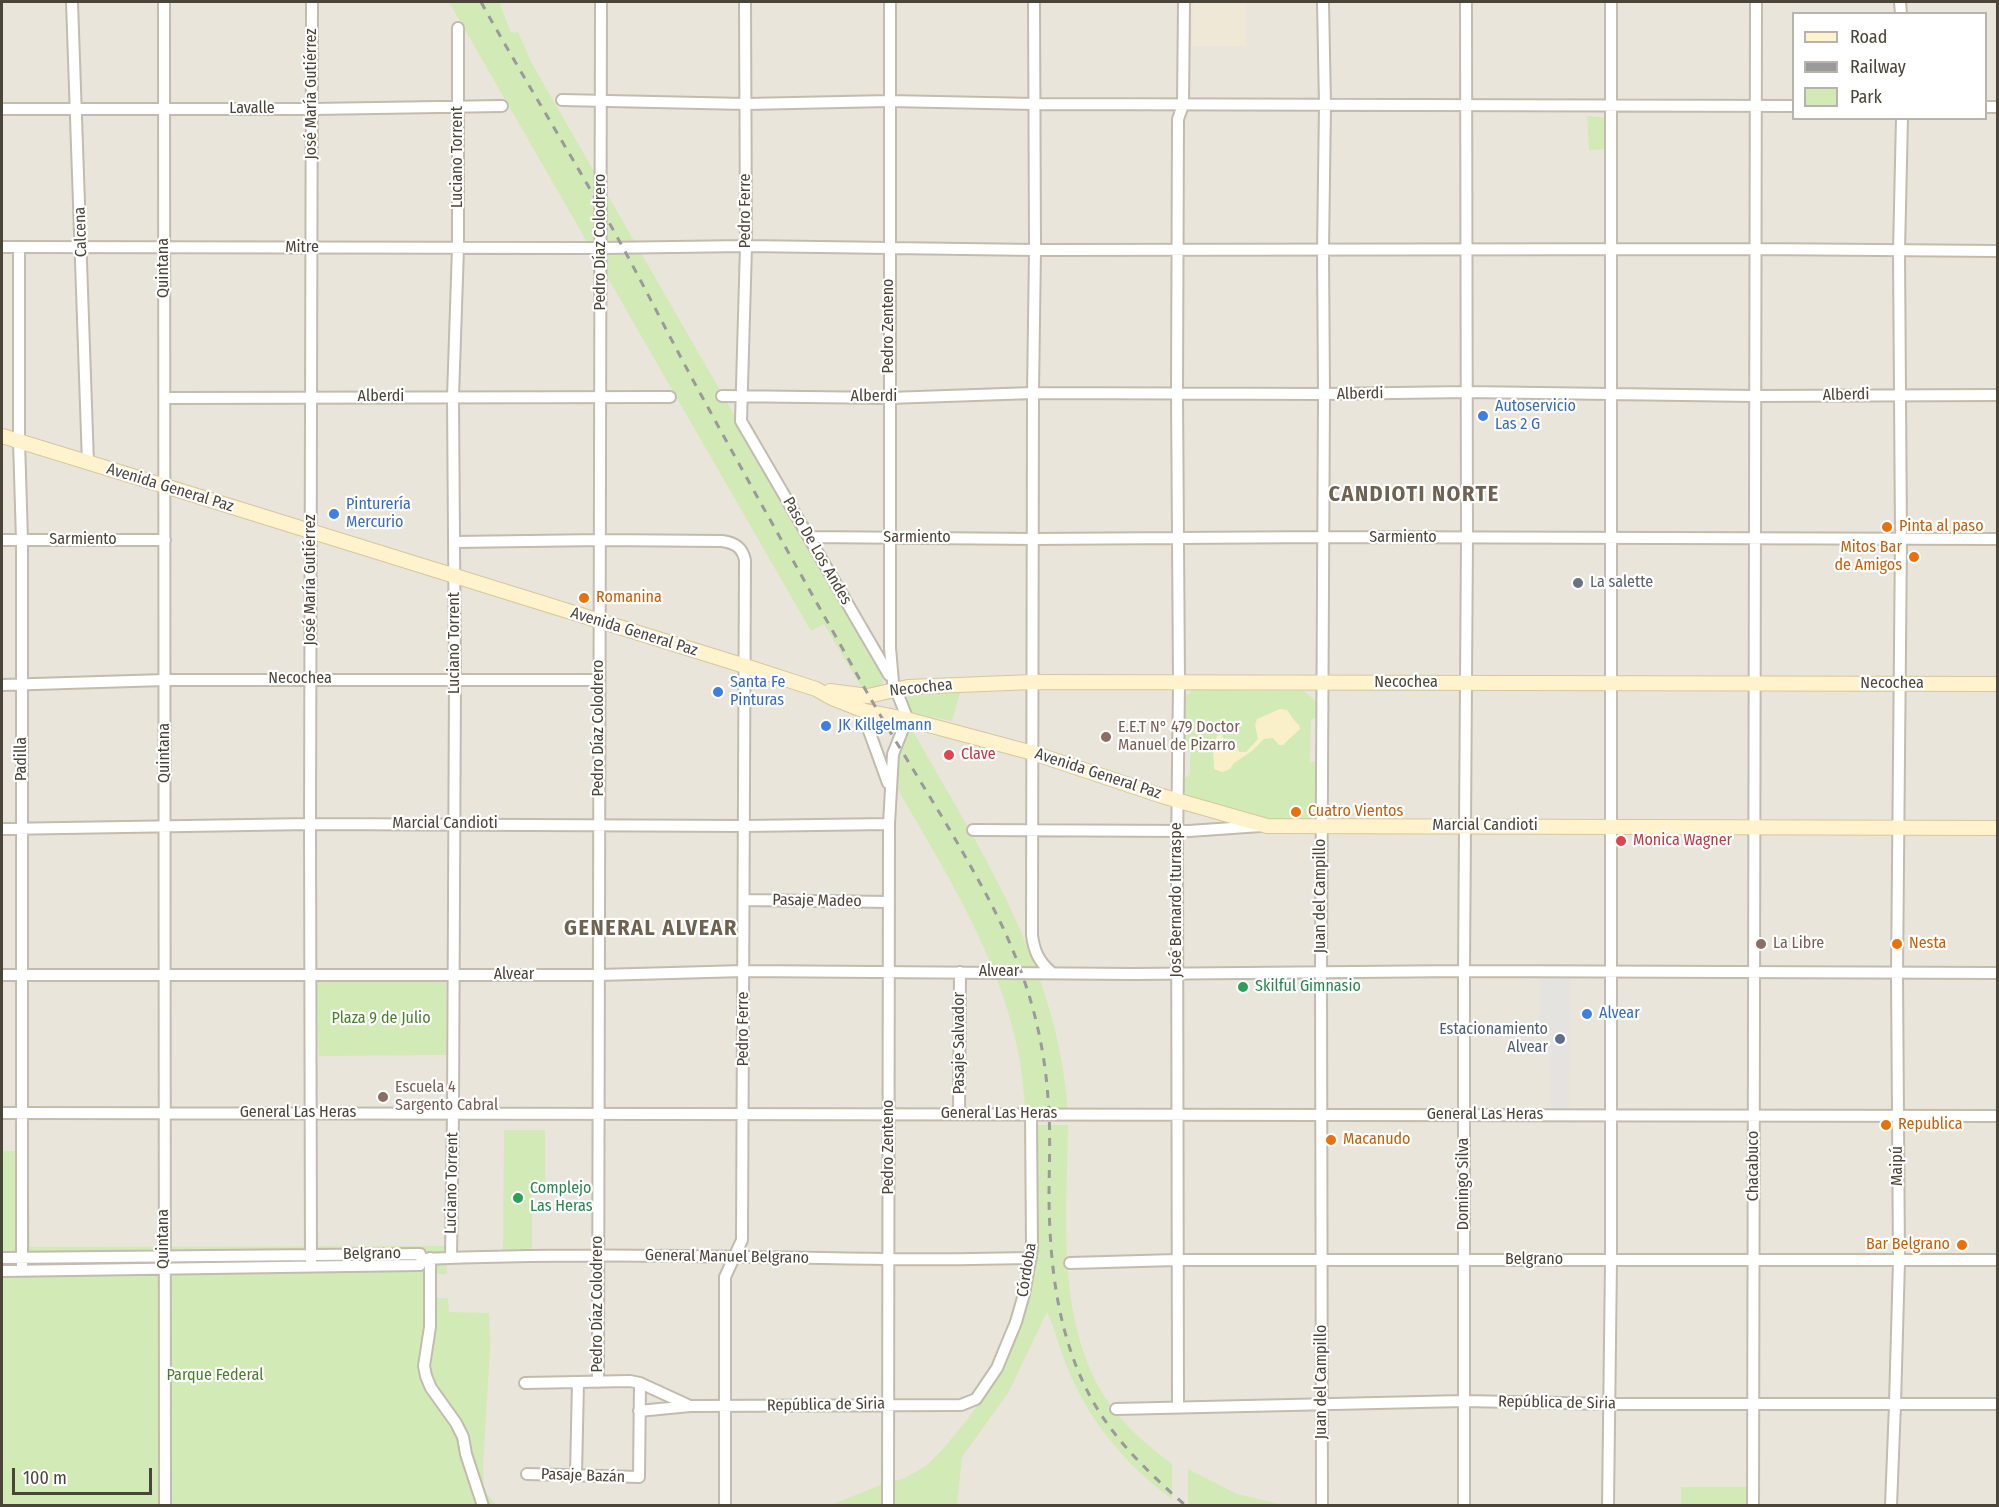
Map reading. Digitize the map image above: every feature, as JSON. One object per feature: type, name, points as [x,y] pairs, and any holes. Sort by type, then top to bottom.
[{"type":"main road","name":"Avenida General Paz","points":[[2,436],[745,666],[816,689],[865,711],[906,719],[1033,753],[1267,826]]},
{"type":"main road","name":"Necochea","points":[[816,689],[868,696],[895,685],[1033,682],[1998,684]]},
{"type":"main road","name":"Marcial Candioti","points":[[1267,826],[1998,828]]},
{"type":"street","name":"Calcena","points":[[72,2],[88,463]]},
{"type":"street","name":"Quintana","points":[[164,2],[165,1506]]},
{"type":"street","name":"José María Gutiérrez","points":[[311,1261],[312,2]]},
{"type":"street","name":"Pedro Díaz Colodrero","points":[[598,1382],[601,2]]},
{"type":"street","name":"Pedro Ferre","points":[[741,421],[746,246],[745,2]]},
{"type":"street","name":"Pedro Zenteno","points":[[888,1506],[889,824],[893,754],[906,719],[895,685],[890,648],[890,2]]},
{"type":"street","points":[[1034,2],[1033,943],[1041,964],[1051,972]]},
{"type":"street","name":"José Bernardo Iturraspe","points":[[1178,1407],[1176,1260],[1179,683],[1178,119],[1183,105],[1184,2]]},
{"type":"street","name":"Juan del Campillo","points":[[1322,1506],[1321,972],[1325,105],[1323,2]]},
{"type":"street","name":"Domingo Silva","points":[[1464,1506],[1466,2]]},
{"type":"street","points":[[1608,1506],[1611,1261],[1611,2]]},
{"type":"street","name":"Chacabuco","points":[[1753,1506],[1756,2]]},
{"type":"street","name":"Luciano Torrent","points":[[451,1258],[455,679],[453,397],[458,248],[458,28]]},
{"type":"street","points":[[562,100],[746,104],[889,102],[1792,106]]},
{"type":"street","name":"Lavalle","points":[[2,109],[313,109],[502,106]]},
{"type":"street","name":"Maipú","points":[[1891,1506],[1899,1260],[1897,974],[1901,538],[1899,251],[1902,120]]},
{"type":"street","name":"Mitre","points":[[2,247],[602,248],[746,246],[1035,250],[1998,251]]},
{"type":"street","name":"Padilla","points":[[19,247],[19,441],[22,540],[22,1270]]},
{"type":"street","name":"Alberdi","points":[[722,396],[889,398],[1033,393],[1467,392],[1754,396],[1998,395]]},
{"type":"street","name":"Alberdi","points":[[165,398],[670,398]]},
{"type":"street","name":"Paso De Los Andes","points":[[741,421],[895,685]]},
{"type":"street","name":"Sarmiento","points":[[809,537],[1998,539]]},
{"type":"street","name":"Sarmiento","points":[[2,540],[165,540]]},
{"type":"street","points":[[455,542],[600,540]]},
{"type":"street","name":"Pedro Ferre","points":[[600,540],[735,543],[742,550],[747,572],[742,1240],[725,1277],[725,1506]]},
{"type":"street","name":"Necochea","points":[[2,685],[165,680],[599,680]]},
{"type":"street","name":"Pedro Zenteno","points":[[868,728],[890,789]]},
{"type":"street","name":"Marcial Candioti","points":[[2,829],[310,824],[745,826],[889,824]]},
{"type":"street","name":"Marcial Candioti","points":[[974,830],[1177,831],[1267,826]]},
{"type":"street","name":"Pasaje Madeo","points":[[745,900],[889,902]]},
{"type":"street","name":"Alvear","points":[[2,975],[310,973],[598,975],[744,971],[1133,974],[1464,971],[1998,973]]},
{"type":"street","name":"Pasaje Salvador","points":[[959,1114],[960,972]]},
{"type":"street","name":"General Las Heras","points":[[2,1113],[1998,1116]]},
{"type":"street","name":"Córdoba","points":[[961,1405],[976,1399],[997,1368],[1021,1308],[1032,1258],[1031,1114]]},
{"type":"street","name":"Belgrano","points":[[2,1270],[164,1270],[420,1254],[426,1258]]},
{"type":"street","name":"General Manuel Belgrano","points":[[426,1258],[598,1256],[735,1256],[888,1260],[1032,1258]]},
{"type":"street","name":"Belgrano","points":[[2,1258],[164,1257],[311,1261]]},
{"type":"street","points":[[426,1258],[430,1327],[424,1366],[426,1377],[463,1437],[466,1454],[483,1506]]},
{"type":"street","name":"Belgrano","points":[[1070,1263],[1176,1260],[1998,1260]]},
{"type":"street","name":"República de Siria","points":[[525,1383],[630,1381],[640,1383],[690,1406]]},
{"type":"street","name":"Pedro Díaz Colodrero","points":[[576,1475],[578,1382]]},
{"type":"street","points":[[639,1411],[640,1383]]},
{"type":"street","name":"República de Siria","points":[[1116,1409],[1464,1401],[1610,1404],[1998,1404]]},
{"type":"street","name":"República de Siria","points":[[639,1411],[690,1406],[961,1405]]},
{"type":"street","name":"Pasaje Bazán","points":[[527,1474],[639,1477],[639,1411]]},
{"type":"shaded area","points":[[2,2],[1997,2],[1997,1505],[2,1505]]},
{"type":"shaded area","points":[[1193,2],[1246,2],[1246,46],[1192,46]]},
{"type":"shaded area","name":"Estacionamiento Alvear","points":[[1540,976],[1570,977],[1569,1115],[1551,1115],[1550,1029],[1539,1028]]},
{"type":"green space","points":[[449,2],[499,2],[511,33],[518,32],[531,62],[881,670],[883,686],[868,688],[860,685],[824,624],[811,631]]},
{"type":"green space","points":[[1587,116],[1607,118],[1607,149],[1589,150]]},
{"type":"green space","points":[[1193,690],[1304,691],[1320,705],[1320,714],[1311,720],[1310,761],[1311,763],[1319,759],[1318,817],[1308,824],[1267,824],[1189,800],[1181,785],[1181,779],[1190,775],[1190,752],[1188,748],[1182,751],[1183,699]]},
{"type":"green space","points":[[912,693],[960,693],[952,721],[913,713],[908,700],[908,695]]},
{"type":"green space","points":[[910,732],[914,733],[966,823],[1013,914],[1033,961],[1049,1009],[1061,1059],[1068,1111],[1025,1110],[1021,1065],[1011,1022],[997,980],[960,899],[894,783],[898,758]]},
{"type":"green space","name":"Plaza 9 de Julio","points":[[316,981],[446,981],[446,1055],[319,1056]]},
{"type":"green space","points":[[1036,1125],[1068,1125],[1066,1236],[1068,1274],[1073,1311],[1082,1346],[1095,1380],[1121,1419],[1172,1464],[1172,1499],[1140,1473],[1100,1427],[1070,1374],[1047,1312],[1008,1393],[962,1457],[957,1505],[1049,1505],[893,1506],[894,1481],[905,1478],[926,1466],[943,1449],[982,1399],[1028,1298],[1037,1249]]},
{"type":"green space","name":"Complejo Las Heras","points":[[504,1130],[545,1130],[545,1183],[532,1184],[532,1251],[503,1251]]},
{"type":"green space","name":"Parque Federal","points":[[2,1151],[17,1151],[29,1184],[30,1247],[451,1246],[447,1274],[435,1274],[434,1298],[448,1298],[449,1312],[489,1313],[490,1348],[483,1465],[484,1490],[496,1505],[2,1505]]},
{"type":"green space","points":[[1188,1469],[1237,1494],[1284,1505],[1188,1505]]},
{"type":"green space","points":[[883,1484],[883,1505],[828,1506]]},
{"type":"green space","points":[[1681,1487],[1746,1487],[1746,1505],[1681,1505]]},
{"type":"sand","points":[[1280,709],[1287,710],[1300,729],[1283,745],[1279,745],[1273,738],[1264,739],[1252,751],[1234,763],[1230,769],[1222,772],[1214,769],[1213,748],[1217,736],[1222,734],[1223,738],[1230,742],[1234,739],[1239,752],[1246,752],[1258,739],[1255,725],[1257,719]]},
{"type":"railway","points":[[481,2],[604,213],[760,503],[878,711],[942,816],[1005,932],[1030,998],[1044,1064],[1049,1124],[1051,1251],[1063,1326],[1080,1375],[1110,1428],[1146,1469],[1186,1506]]},
{"type":"place","name":"Autoservicio Las 2 G","points":[[1483,416]]},
{"type":"place","name":"Pinturería Mercurio","points":[[334,514]]},
{"type":"place","name":"Pinta al paso","points":[[1887,527]]},
{"type":"place","name":"Mitos Bar de Amigos","points":[[1914,557]]},
{"type":"place","name":"La salette","points":[[1578,583]]},
{"type":"place","name":"Romanina","points":[[584,598]]},
{"type":"place","name":"Santa Fe Pinturas","points":[[718,692]]},
{"type":"place","name":"JK Killgelmann","points":[[826,726]]},
{"type":"place","name":"E.E.T N° 479 Doctor Manuel de Pizarro","points":[[1106,737]]},
{"type":"place","name":"Clave","points":[[949,755]]},
{"type":"place","name":"Cuatro Vientos","points":[[1296,812]]},
{"type":"place","name":"Monica Wagner","points":[[1621,841]]},
{"type":"place","name":"La Libre","points":[[1761,944]]},
{"type":"place","name":"Nesta","points":[[1897,944]]},
{"type":"place","name":"Skilful Gimnasio","points":[[1243,987]]},
{"type":"place","name":"Alvear","points":[[1587,1014]]},
{"type":"place","name":"Estacionamiento Alvear","points":[[1560,1039]]},
{"type":"place","name":"Escuela 4 Sargento Cabral","points":[[383,1097]]},
{"type":"place","name":"Republica","points":[[1886,1125]]},
{"type":"place","name":"Macanudo","points":[[1331,1140]]},
{"type":"place","name":"Complejo Las Heras","points":[[518,1198]]},
{"type":"place","name":"Bar Belgrano","points":[[1962,1245]]},
{"type":"district","name":"CANDIOTI NORTE","points":[[1414,495]]},
{"type":"district","name":"GENERAL ALVEAR","points":[[651,929]]}]
